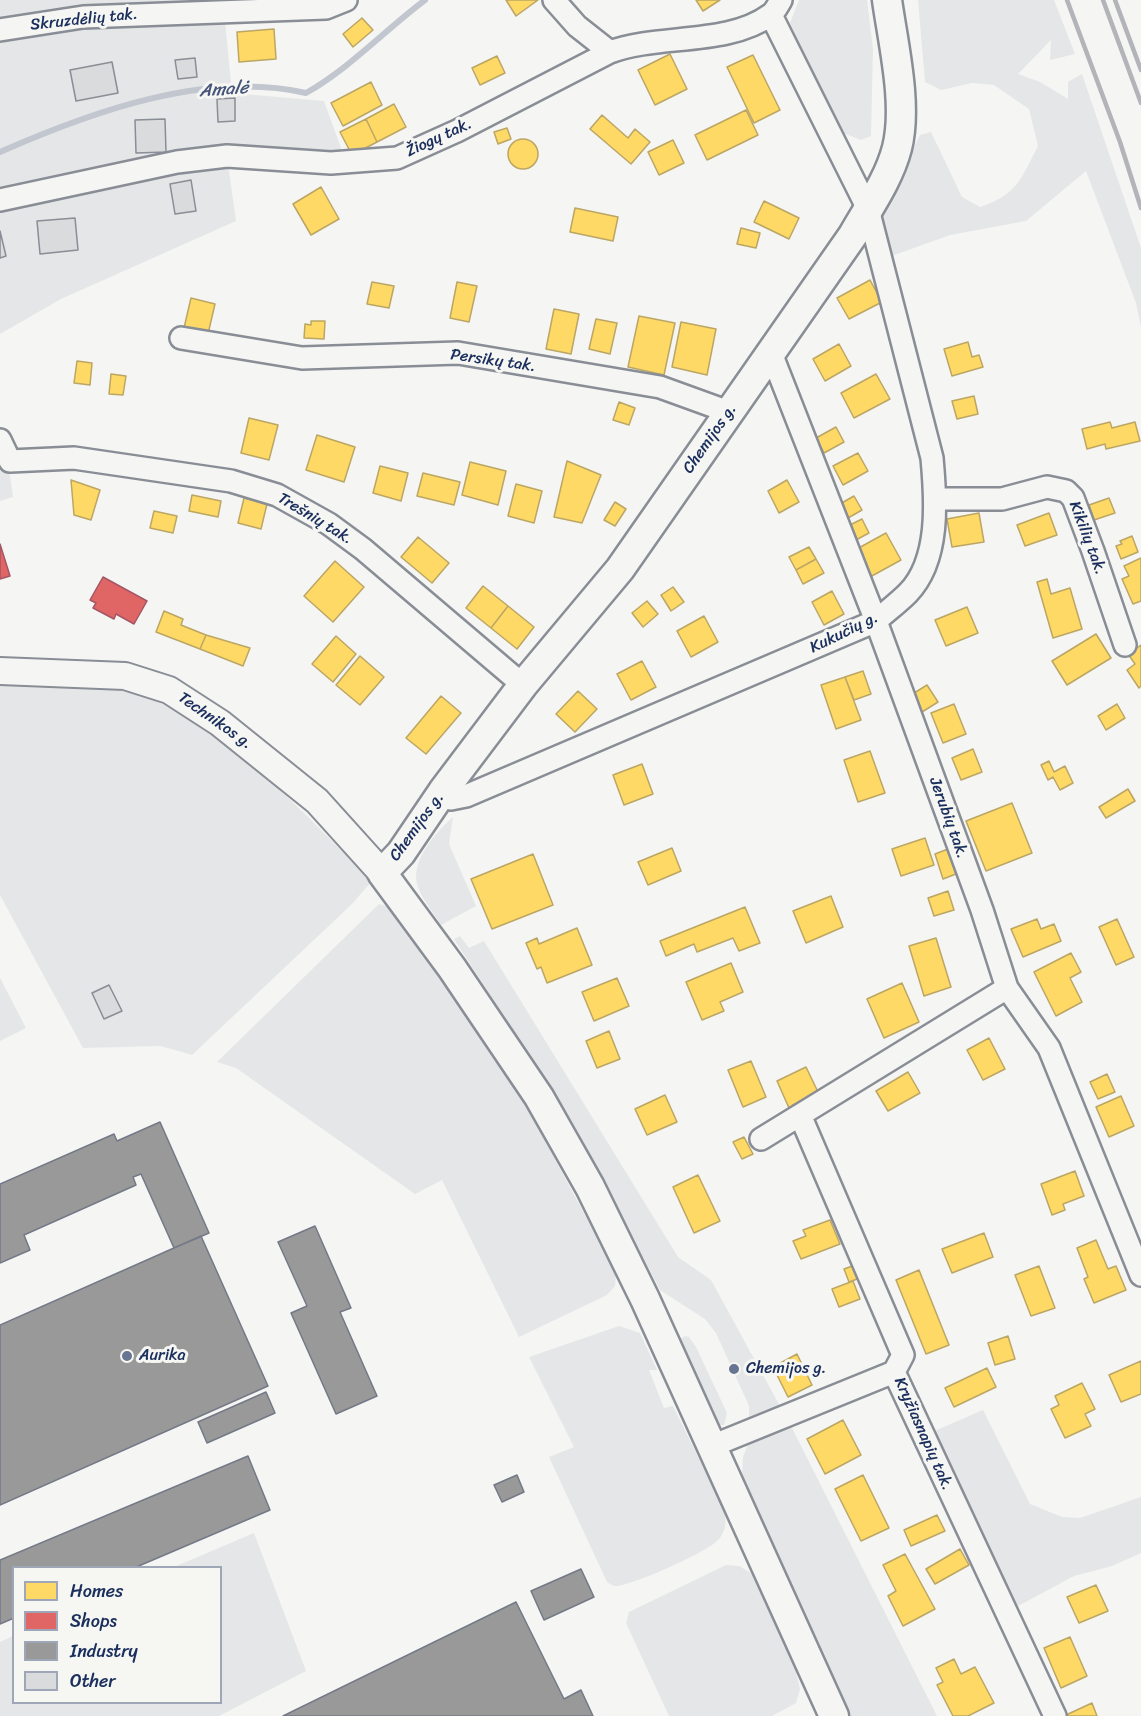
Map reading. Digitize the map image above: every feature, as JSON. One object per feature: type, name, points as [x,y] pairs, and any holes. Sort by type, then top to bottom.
[{"type":"main road","name":"Chemijos g.","points":[[834,1716],[628,1262],[539,1097],[452,968],[382,873],[401,853],[443,791],[523,685],[620,569],[771,353],[868,209],[897,148],[899,129],[895,54],[887,0]]},
{"type":"street","name":"Skruzdėlių tak.","points":[[0,30],[83,17],[326,8],[346,0]]},
{"type":"street","points":[[554,0],[577,26],[610,52]]},
{"type":"street","name":"Žiogų tak.","points":[[0,200],[103,176],[217,157],[331,163],[397,158],[457,131],[610,52],[628,45],[705,36],[739,29],[776,7]]},
{"type":"street","name":"Kukučių g.","points":[[443,791],[451,799],[466,796],[876,621],[909,592],[927,564],[935,499],[932,458],[868,209],[776,7]]},
{"type":"street","name":"Persikų tak.","points":[[181,338],[302,358],[458,353],[660,387],[729,412]]},
{"type":"street","name":"Jerubių tak.","points":[[771,353],[876,621],[982,910],[1007,988],[1049,1047],[1141,1275]]},
{"type":"street","name":"Trešnių tak.","points":[[0,440],[10,461],[74,458],[231,481],[277,495],[329,524],[363,549],[523,685]]},
{"type":"street","name":"Kikilių tak.","points":[[935,499],[1002,499],[1047,487],[1066,491],[1073,498],[1125,645]]},
{"type":"street","name":"Technikos g.","points":[[0,671],[125,676],[169,690],[220,723],[317,801],[382,873]]},
{"type":"street","points":[[761,1139],[852,1081],[1007,988]]},
{"type":"street","name":"Kryžiasnapių tak.","points":[[800,1115],[903,1355],[894,1372],[1055,1716]]},
{"type":"street","points":[[712,1446],[894,1372]]},
{"type":"shaded area","points":[[0,0],[271,0],[224,12],[232,93],[324,101],[346,162],[227,157],[236,221],[61,299],[0,334]]},
{"type":"shaded area","points":[[799,0],[867,0],[873,49],[871,136],[861,140],[838,131],[790,23]]},
{"type":"shaded area","points":[[918,0],[1054,0],[1075,54],[1050,60],[1051,40],[1018,74],[1040,82],[1068,99],[1068,82],[1082,74],[1141,248],[1141,327],[1136,303],[1086,171],[1026,221],[950,235],[889,257],[878,218],[920,135],[931,132],[962,197],[980,207],[1002,197],[1017,184],[1038,146],[1029,109],[994,85],[972,83],[941,90],[925,82]]},
{"type":"shaded area","points":[[0,447],[9,469],[13,497],[0,501]]},
{"type":"shaded area","points":[[0,681],[115,688],[149,698],[183,715],[253,766],[287,796],[371,882],[352,904],[192,1055],[161,1046],[83,1048],[0,895]]},
{"type":"shaded area","points":[[453,817],[449,844],[476,906],[441,925],[421,895],[416,875],[427,847]]},
{"type":"shaded area","points":[[379,904],[392,908],[521,1096],[616,1273],[615,1286],[607,1295],[519,1337],[442,1180],[415,1194],[236,1068],[217,1062]]},
{"type":"shaded area","points":[[460,936],[469,948],[484,941],[678,1257],[711,1280],[781,1408],[749,1421],[749,1406],[716,1333],[705,1319],[660,1290],[573,1123],[454,939]]},
{"type":"shaded area","points":[[0,978],[26,1028],[0,1041]]},
{"type":"shaded area","points":[[619,1326],[640,1333],[657,1370],[649,1370],[664,1408],[673,1406],[725,1512],[725,1528],[717,1541],[684,1560],[651,1575],[615,1586],[607,1582],[549,1457],[574,1447],[529,1357]]},
{"type":"shaded area","points":[[685,1336],[689,1337],[696,1347],[727,1413],[724,1425],[720,1425],[713,1419],[680,1344],[680,1339]]},
{"type":"shaded area","points":[[983,1410],[1030,1504],[1062,1517],[1080,1518],[1141,1497],[1141,1553],[1112,1566],[1074,1576],[1007,1612],[923,1436]]},
{"type":"shaded area","points":[[789,1422],[937,1716],[851,1716],[742,1477],[743,1457],[749,1442]]},
{"type":"shaded area","points":[[254,1533],[306,1671],[219,1716],[0,1716],[0,1642],[12,1636],[12,1704],[222,1704],[222,1566],[176,1566]]},
{"type":"shaded area","points":[[726,1565],[739,1566],[751,1573],[795,1668],[800,1689],[796,1703],[772,1716],[669,1716],[626,1623],[629,1612]]},
{"type":"building: Homes","points":[[506,0],[538,0],[516,16]]},
{"type":"building: Homes","points":[[696,0],[720,0],[703,11]]},
{"type":"building: Homes","points":[[362,18],[373,30],[353,47],[343,34]]},
{"type":"building: Homes","points":[[274,29],[276,59],[239,62],[237,32]]},
{"type":"building: Homes","points":[[670,54],[687,89],[655,105],[638,70]]},
{"type":"building: Homes","points":[[753,55],[780,110],[754,123],[727,67]]},
{"type":"building: Homes","points":[[497,56],[505,73],[480,85],[472,68]]},
{"type":"building: Homes","points":[[371,82],[382,105],[343,126],[331,103]]},
{"type":"building: Homes","points":[[394,104],[406,127],[377,142],[366,119]]},
{"type":"building: Homes","points":[[746,110],[758,135],[707,160],[695,135]]},
{"type":"building: Homes","points":[[602,115],[628,138],[635,129],[650,142],[631,164],[590,129]]},
{"type":"building: Homes","points":[[366,119],[377,142],[352,155],[340,132]]},
{"type":"building: Homes","points":[[507,128],[511,139],[498,144],[494,132]]},
{"type":"building: Homes","points":[[523,139],[534,143],[538,154],[534,165],[523,169],[512,165],[508,154],[512,143]]},
{"type":"building: Homes","points":[[673,140],[684,163],[659,175],[648,152]]},
{"type":"building: Homes","points":[[321,187],[339,219],[311,235],[293,204]]},
{"type":"building: Homes","points":[[764,201],[799,218],[789,239],[754,222]]},
{"type":"building: Homes","points":[[575,208],[618,217],[613,241],[570,232]]},
{"type":"building: Homes","points":[[741,228],[760,233],[756,248],[737,244]]},
{"type":"building: Homes","points":[[870,280],[882,302],[849,319],[837,298]]},
{"type":"building: Homes","points":[[372,282],[394,286],[389,308],[367,304]]},
{"type":"building: Homes","points":[[457,282],[477,286],[469,322],[450,318]]},
{"type":"building: Homes","points":[[191,298],[215,304],[208,334],[184,328]]},
{"type":"building: Homes","points":[[554,309],[579,314],[571,354],[546,349]]},
{"type":"building: Homes","points":[[639,316],[675,323],[664,375],[628,367]]},
{"type":"building: Homes","points":[[596,319],[617,323],[610,354],[589,349]]},
{"type":"building: Homes","points":[[311,321],[325,321],[324,339],[304,338],[305,324],[311,325]]},
{"type":"building: Homes","points":[[681,322],[716,329],[707,375],[672,367]]},
{"type":"building: Homes","points":[[968,342],[972,357],[979,355],[983,367],[952,376],[944,349]]},
{"type":"building: Homes","points":[[839,344],[851,366],[825,381],[813,359]]},
{"type":"building: Homes","points":[[77,361],[92,363],[90,385],[74,383]]},
{"type":"building: Homes","points":[[111,374],[126,376],[123,395],[109,394]]},
{"type":"building: Homes","points":[[876,374],[890,399],[854,418],[841,393]]},
{"type":"building: Homes","points":[[974,396],[978,414],[957,419],[952,401]]},
{"type":"building: Homes","points":[[619,402],[635,408],[629,425],[613,420]]},
{"type":"building: Homes","points":[[249,418],[278,425],[269,460],[241,453]]},
{"type":"building: Homes","points":[[1110,422],[1112,428],[1135,422],[1140,441],[1106,449],[1105,444],[1087,449],[1082,429]]},
{"type":"building: Homes","points":[[836,427],[844,442],[824,453],[816,438]]},
{"type":"building: Homes","points":[[317,435],[355,447],[344,482],[306,470]]},
{"type":"building: Homes","points":[[858,453],[868,471],[843,485],[833,466]]},
{"type":"building: Homes","points":[[567,461],[601,475],[582,523],[554,517]]},
{"type":"building: Homes","points":[[470,462],[506,471],[498,505],[462,495]]},
{"type":"building: Homes","points":[[380,466],[408,473],[401,501],[373,493]]},
{"type":"building: Homes","points":[[423,473],[460,482],[454,505],[417,496]]},
{"type":"building: Homes","points":[[71,480],[100,490],[91,520],[74,515]]},
{"type":"building: Homes","points":[[787,480],[799,502],[779,513],[768,491]]},
{"type":"building: Homes","points":[[516,484],[542,491],[534,523],[508,516]]},
{"type":"building: Homes","points":[[192,495],[221,501],[218,517],[189,511]]},
{"type":"building: Homes","points":[[854,496],[862,510],[848,518],[840,504]]},
{"type":"building: Homes","points":[[244,498],[267,504],[261,529],[238,523]]},
{"type":"building: Homes","points":[[1109,498],[1115,513],[1094,520],[1089,505]]},
{"type":"building: Homes","points":[[615,502],[626,509],[615,526],[604,520]]},
{"type":"building: Homes","points":[[154,511],[177,516],[173,533],[150,528]]},
{"type":"building: Homes","points":[[979,513],[984,542],[952,547],[947,519]]},
{"type":"building: Homes","points":[[1049,513],[1057,535],[1025,546],[1017,525]]},
{"type":"building: Homes","points":[[862,519],[869,533],[854,541],[846,527]]},
{"type":"building: Homes","points":[[886,533],[901,560],[870,577],[855,550]]},
{"type":"building: Homes","points":[[1132,536],[1138,552],[1121,559],[1116,546],[1122,544],[1120,541]]},
{"type":"building: Homes","points":[[418,537],[449,563],[432,583],[401,557]]},
{"type":"building: Homes","points":[[809,547],[816,559],[796,570],[789,557]]},
{"type":"building: Homes","points":[[1141,558],[1141,601],[1133,604],[1122,579],[1129,576],[1124,566]]},
{"type":"building: Homes","points":[[816,559],[824,573],[803,584],[796,570]]},
{"type":"building: Homes","points":[[335,561],[364,587],[333,622],[304,596]]},
{"type":"building: Homes","points":[[1047,579],[1051,594],[1070,588],[1082,629],[1053,638],[1037,582]]},
{"type":"building: Homes","points":[[483,586],[508,606],[491,628],[466,608]]},
{"type":"building: Homes","points":[[673,587],[684,602],[671,611],[661,595]]},
{"type":"building: Homes","points":[[832,591],[844,614],[824,625],[812,602]]},
{"type":"building: Homes","points":[[647,601],[658,614],[643,627],[632,613]]},
{"type":"building: Homes","points":[[508,606],[534,627],[517,649],[491,628]]},
{"type":"building: Homes","points":[[967,607],[978,633],[946,646],[935,620]]},
{"type":"building: Homes","points":[[164,611],[183,619],[181,625],[206,635],[200,649],[156,632]]},
{"type":"building: Homes","points":[[704,616],[718,642],[691,657],[677,631]]},
{"type":"building: Homes","points":[[1096,634],[1111,658],[1067,685],[1052,661]]},
{"type":"building: Homes","points":[[206,635],[250,648],[243,666],[200,649]]},
{"type":"building: Homes","points":[[336,636],[356,654],[333,682],[312,664]]},
{"type":"building: Homes","points":[[1141,645],[1141,686],[1139,688],[1127,670],[1135,664],[1128,654]]},
{"type":"building: Homes","points":[[360,656],[384,677],[360,705],[336,685]]},
{"type":"building: Homes","points":[[642,661],[656,687],[631,700],[617,674]]},
{"type":"building: Homes","points":[[863,671],[871,694],[854,700],[845,677]]},
{"type":"building: Homes","points":[[845,677],[861,720],[836,729],[821,685]]},
{"type":"building: Homes","points":[[927,685],[938,702],[922,712],[911,695]]},
{"type":"building: Homes","points":[[578,691],[597,709],[575,732],[556,714]]},
{"type":"building: Homes","points":[[441,696],[461,713],[426,754],[406,738]]},
{"type":"building: Homes","points":[[954,704],[966,734],[943,743],[931,713]]},
{"type":"building: Homes","points":[[1117,704],[1125,718],[1106,730],[1098,716]]},
{"type":"building: Homes","points":[[973,749],[982,772],[961,780],[952,758]]},
{"type":"building: Homes","points":[[870,751],[885,793],[858,802],[844,760]]},
{"type":"building: Homes","points":[[1049,761],[1054,772],[1065,766],[1073,783],[1060,790],[1053,777],[1048,780],[1041,765]]},
{"type":"building: Homes","points":[[642,764],[653,794],[624,805],[613,775]]},
{"type":"building: Homes","points":[[1128,789],[1135,801],[1106,818],[1099,807]]},
{"type":"building: Homes","points":[[1012,803],[1032,853],[986,871],[966,821]]},
{"type":"building: Homes","points":[[925,838],[934,865],[901,876],[892,849]]},
{"type":"building: Homes","points":[[672,848],[681,871],[648,885],[638,862]]},
{"type":"building: Homes","points":[[948,849],[956,874],[943,879],[935,854]]},
{"type":"building: Homes","points":[[533,854],[553,905],[492,929],[471,879]]},
{"type":"building: Homes","points":[[948,891],[954,910],[934,916],[928,898]]},
{"type":"building: Homes","points":[[831,896],[843,927],[806,943],[793,911]]},
{"type":"building: Homes","points":[[745,907],[760,943],[739,951],[733,938],[697,952],[694,944],[666,956],[660,941]]},
{"type":"building: Homes","points":[[1037,919],[1041,929],[1054,924],[1061,941],[1023,957],[1011,929]]},
{"type":"building: Homes","points":[[1117,919],[1134,957],[1116,965],[1099,927]]},
{"type":"building: Homes","points":[[577,928],[592,965],[547,983],[541,967],[537,969],[526,943],[537,938],[539,944]]},
{"type":"building: Homes","points":[[936,938],[951,987],[924,996],[909,946]]},
{"type":"building: Homes","points":[[1071,953],[1081,972],[1070,978],[1082,1002],[1056,1016],[1034,972]]},
{"type":"building: Homes","points":[[731,963],[743,992],[720,1002],[724,1011],[702,1020],[686,982]]},
{"type":"building: Homes","points":[[617,978],[629,1006],[594,1021],[582,992]]},
{"type":"building: Homes","points":[[902,983],[919,1022],[884,1038],[867,999]]},
{"type":"building: Homes","points":[[609,1031],[620,1059],[597,1068],[586,1041]]},
{"type":"building: Homes","points":[[989,1038],[1005,1069],[983,1080],[967,1050]]},
{"type":"building: Homes","points":[[751,1061],[766,1097],[743,1107],[728,1070]]},
{"type":"building: Homes","points":[[806,1067],[819,1094],[789,1108],[777,1081]]},
{"type":"building: Homes","points":[[908,1072],[920,1093],[888,1111],[876,1091]]},
{"type":"building: Homes","points":[[1107,1074],[1115,1092],[1098,1099],[1090,1082]]},
{"type":"building: Homes","points":[[665,1095],[677,1122],[647,1135],[635,1109]]},
{"type":"building: Homes","points":[[1121,1096],[1134,1126],[1109,1137],[1096,1107]]},
{"type":"building: Homes","points":[[744,1137],[753,1154],[742,1159],[733,1142]]},
{"type":"building: Homes","points":[[1075,1171],[1084,1196],[1063,1204],[1065,1210],[1052,1215],[1041,1184]]},
{"type":"building: Homes","points":[[698,1175],[720,1221],[694,1233],[673,1187]]},
{"type":"building: Homes","points":[[830,1220],[840,1244],[801,1259],[793,1241],[806,1236],[803,1230]]},
{"type":"building: Homes","points":[[984,1233],[993,1257],[952,1273],[942,1249]]},
{"type":"building: Homes","points":[[1096,1240],[1108,1269],[1116,1266],[1126,1290],[1094,1303],[1084,1279],[1088,1277],[1077,1248]]},
{"type":"building: Homes","points":[[855,1265],[860,1278],[849,1282],[844,1269]]},
{"type":"building: Homes","points":[[1039,1266],[1055,1308],[1031,1316],[1015,1275]]},
{"type":"building: Homes","points":[[919,1270],[949,1345],[926,1354],[896,1280]]},
{"type":"building: Homes","points":[[853,1281],[860,1299],[839,1307],[832,1289]]},
{"type":"building: Homes","points":[[1008,1336],[1015,1359],[995,1365],[988,1343]]},
{"type":"building: Homes","points":[[797,1354],[812,1385],[788,1397],[773,1367]]},
{"type":"building: Homes","points":[[1141,1361],[1141,1394],[1121,1402],[1109,1375]]},
{"type":"building: Homes","points":[[987,1368],[996,1387],[954,1407],[945,1388]]},
{"type":"building: Homes","points":[[1082,1383],[1095,1409],[1085,1414],[1091,1426],[1065,1438],[1051,1409],[1059,1405],[1055,1396]]},
{"type":"building: Homes","points":[[843,1420],[861,1455],[825,1474],[807,1439]]},
{"type":"building: Homes","points":[[863,1475],[889,1528],[861,1541],[835,1489]]},
{"type":"building: Homes","points":[[937,1515],[945,1531],[911,1546],[904,1530]]},
{"type":"building: Homes","points":[[960,1549],[969,1565],[935,1584],[926,1569]]},
{"type":"building: Homes","points":[[905,1554],[935,1609],[903,1626],[888,1596],[896,1591],[883,1565]]},
{"type":"building: Homes","points":[[1096,1585],[1108,1611],[1079,1623],[1067,1597]]},
{"type":"building: Homes","points":[[1070,1637],[1087,1676],[1061,1688],[1044,1648]]},
{"type":"building: Homes","points":[[954,1659],[961,1674],[975,1667],[994,1703],[968,1716],[953,1716],[937,1685],[943,1682],[936,1668]]},
{"type":"building: Homes","points":[[1092,1703],[1097,1716],[1066,1716],[1066,1715]]},
{"type":"building: Shops","points":[[0,544],[10,576],[0,579]]},
{"type":"building: Shops","points":[[103,577],[147,601],[134,624],[116,614],[114,619],[93,608],[96,603],[90,600]]},
{"type":"building: Industry","points":[[160,1122],[209,1233],[174,1248],[141,1174],[133,1177],[136,1185],[24,1235],[30,1250],[0,1263],[0,1184],[114,1134],[117,1141]]},
{"type":"building: Industry","points":[[315,1226],[351,1308],[340,1312],[377,1396],[336,1414],[291,1313],[307,1306],[278,1242]]},
{"type":"building: Industry","name":"Aurika","points":[[201,1236],[268,1386],[0,1505],[0,1325]]},
{"type":"building: Industry","points":[[266,1392],[275,1413],[207,1443],[198,1422]]},
{"type":"building: Industry","points":[[248,1456],[270,1510],[139,1566],[12,1566],[12,1619],[0,1624],[0,1560]]},
{"type":"building: Industry","points":[[517,1475],[524,1492],[502,1502],[494,1485]]},
{"type":"building: Industry","points":[[581,1569],[594,1597],[544,1620],[531,1591]]},
{"type":"building: Industry","points":[[516,1602],[564,1699],[581,1690],[593,1716],[283,1716]]},
{"type":"building: Other","points":[[195,58],[197,77],[178,79],[175,60]]},
{"type":"building: Other","points":[[112,62],[118,93],[76,101],[70,70]]},
{"type":"building: Other","points":[[235,98],[235,121],[218,122],[217,99]]},
{"type":"building: Other","points":[[165,119],[166,152],[136,153],[135,120]]},
{"type":"building: Other","points":[[191,180],[196,211],[175,214],[170,184]]},
{"type":"building: Other","points":[[75,218],[78,250],[40,254],[37,221]]},
{"type":"building: Other","points":[[0,231],[6,256],[0,258]]},
{"type":"building: Other","points":[[109,985],[122,1011],[104,1019],[92,993]]},
{"type":"waterway","name":"Amalė","points":[[0,152],[110,110],[189,91],[229,87],[268,87],[306,93],[352,60],[425,0]]},
{"type":"railway","points":[[1067,0],[1120,142],[1141,208]]},
{"type":"railway","points":[[1103,0],[1141,103]]},
{"type":"railway","points":[[1115,0],[1141,70]]},
{"type":"place","name":"Aurika","points":[[127,1356]]},
{"type":"place","name":"Chemijos g.","points":[[734,1369]]}]
